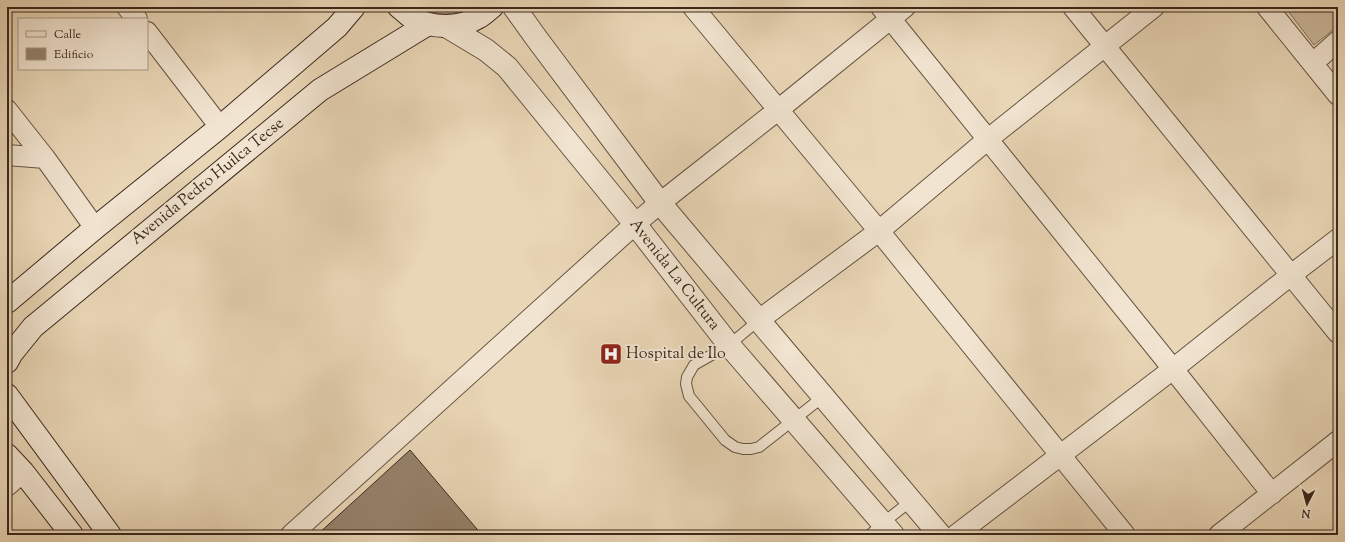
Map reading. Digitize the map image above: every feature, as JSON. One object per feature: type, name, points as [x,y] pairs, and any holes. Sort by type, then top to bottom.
[{"type":"main road","points":[[7,302],[95,228],[220,127],[337,27],[354,7]]},
{"type":"main road","name":"Avenida La Cultura","points":[[399,7],[412,17],[437,25],[486,50],[507,67],[635,224],[729,345],[794,420],[882,531]]},
{"type":"main road","points":[[437,25],[464,24],[480,17],[492,7]]},
{"type":"main road","name":"Avenida La Cultura","points":[[514,7],[537,40],[660,203],[940,535]]},
{"type":"main road","name":"Avenida Pedro Huilca Tecse","points":[[7,362],[12,353],[33,327],[320,90],[437,25]]},
{"type":"main road","points":[[7,395],[110,535]]},
{"type":"main road","points":[[7,455],[23,472],[72,535]]},
{"type":"street","points":[[127,7],[136,18]]},
{"type":"street","points":[[693,7],[879,231],[1125,535]]},
{"type":"street","points":[[291,535],[635,224],[778,110],[885,13],[906,7]]},
{"type":"street","points":[[1073,7],[1338,334]]},
{"type":"street","points":[[759,320],[879,231],[987,140],[1154,7]]},
{"type":"street","points":[[1267,7],[1338,95]]},
{"type":"street","points":[[885,13],[1173,368],[1272,494]]},
{"type":"street","points":[[148,33],[220,127]]},
{"type":"street","points":[[1313,63],[1338,41]]},
{"type":"street","points":[[7,110],[45,158],[95,228]]},
{"type":"street","points":[[7,155],[45,158]]},
{"type":"street","points":[[956,535],[1338,239]]},
{"type":"street","points":[[1219,535],[1338,441]]},
{"type":"street","points":[[7,486],[23,472]]},
{"type":"lane","points":[[759,320],[729,345],[694,365],[687,377],[686,384],[689,396],[725,440],[735,447],[743,449],[751,449],[759,446],[824,396]]},
{"type":"lane","points":[[882,531],[911,501]]},
{"type":"shaded area","points":[[420,7],[470,7],[458,12],[445,14],[432,12]]},
{"type":"shaded area","points":[[1285,7],[1338,7],[1338,26],[1314,45]]},
{"type":"building","points":[[410,450],[482,535],[317,535]]},
{"type":"place","name":"Hospital de Ilo","points":[[611,354]]}]
